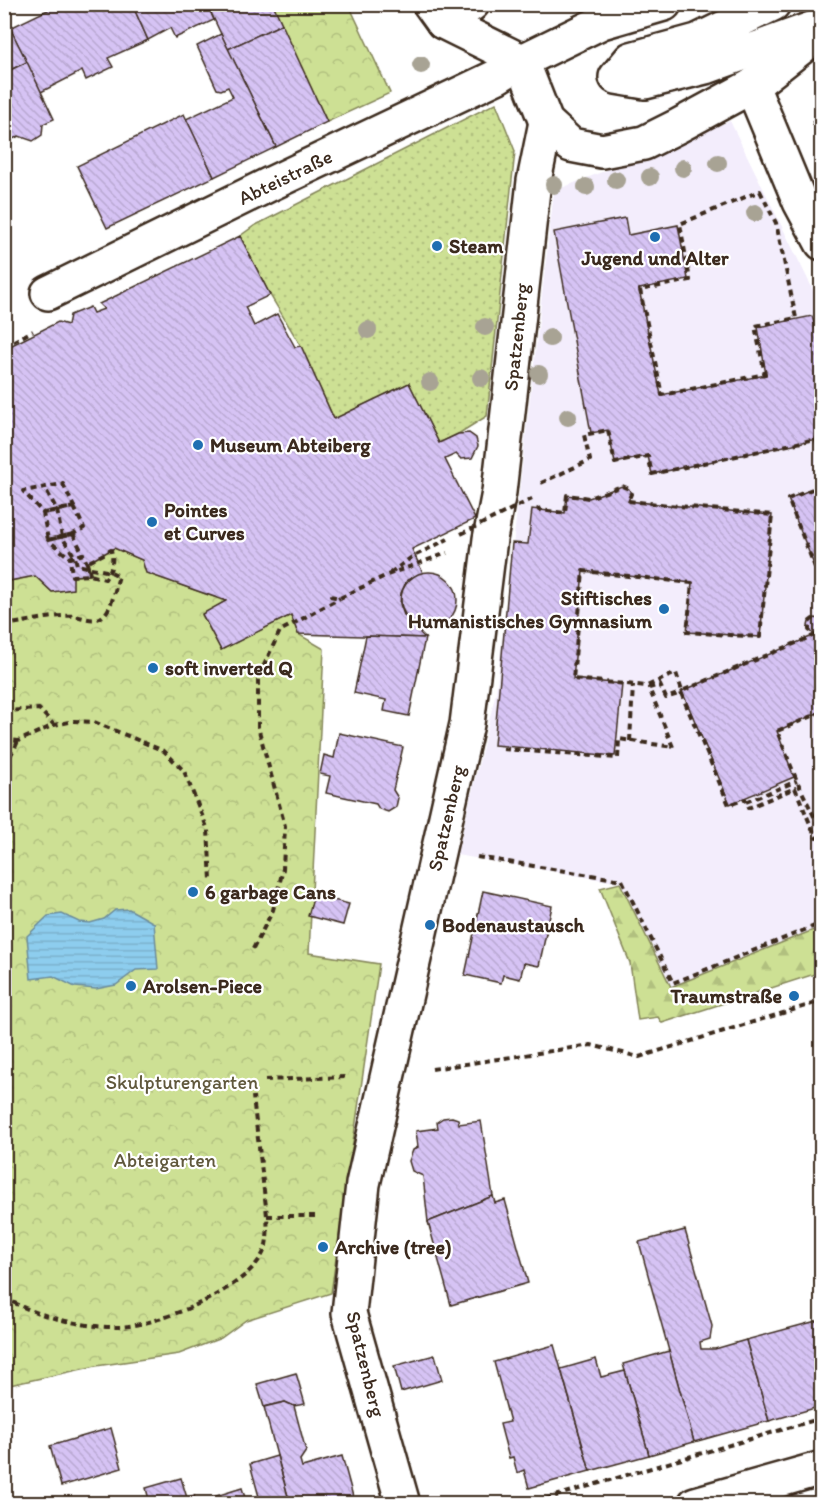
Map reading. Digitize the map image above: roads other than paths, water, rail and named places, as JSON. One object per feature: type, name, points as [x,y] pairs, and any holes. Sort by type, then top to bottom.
[{"type":"street","points":[[436,13],[472,4]]},
{"type":"street","name":"Abteistraße","points":[[48,293],[498,76],[522,61],[602,22],[664,4]]},
{"type":"street","points":[[773,4],[697,41],[631,59],[616,77],[645,82],[709,66],[822,25]]},
{"type":"street","points":[[436,13],[522,61],[546,122],[571,144],[602,151],[644,143],[752,86],[822,30]]},
{"type":"street","points":[[752,86],[800,202],[822,243]]},
{"type":"street","name":"Spatzenberg","points":[[403,1503],[349,1313],[359,1215],[363,1184],[467,724],[490,539],[499,492],[534,181],[546,122]]},
{"type":"street","points":[[695,1503],[760,1494],[822,1468]]},
{"type":"water","points":[[129,909],[154,923],[158,969],[136,970],[116,985],[96,989],[75,987],[53,976],[31,979],[27,936],[48,916],[62,914],[79,922],[90,923],[104,919],[115,910]]},
{"type":"place","name":"Jugend und Alter","points":[[655,237]]},
{"type":"place","name":"Steam","points":[[437,246]]},
{"type":"place","name":"Museum Abteiberg","points":[[198,445]]},
{"type":"place","name":"Pointes et Curves","points":[[152,522]]},
{"type":"place","name":"Stiftisches Humanistisches Gymnasium","points":[[664,609]]},
{"type":"place","name":"soft inverted Q","points":[[153,668]]},
{"type":"place","name":"6 garbage Cans","points":[[193,892]]},
{"type":"place","name":"Bodenaustausch","points":[[430,925]]},
{"type":"place","name":"Arolsen-Piece","points":[[131,986]]},
{"type":"place","name":"Traumstraße","points":[[794,996]]},
{"type":"place","name":"Archive (tree)","points":[[323,1247]]},
{"type":"park label","name":"Skulpturengarten","points":[[182,1082]]},
{"type":"park label","name":"Abteigarten","points":[[165,1160]]}]
